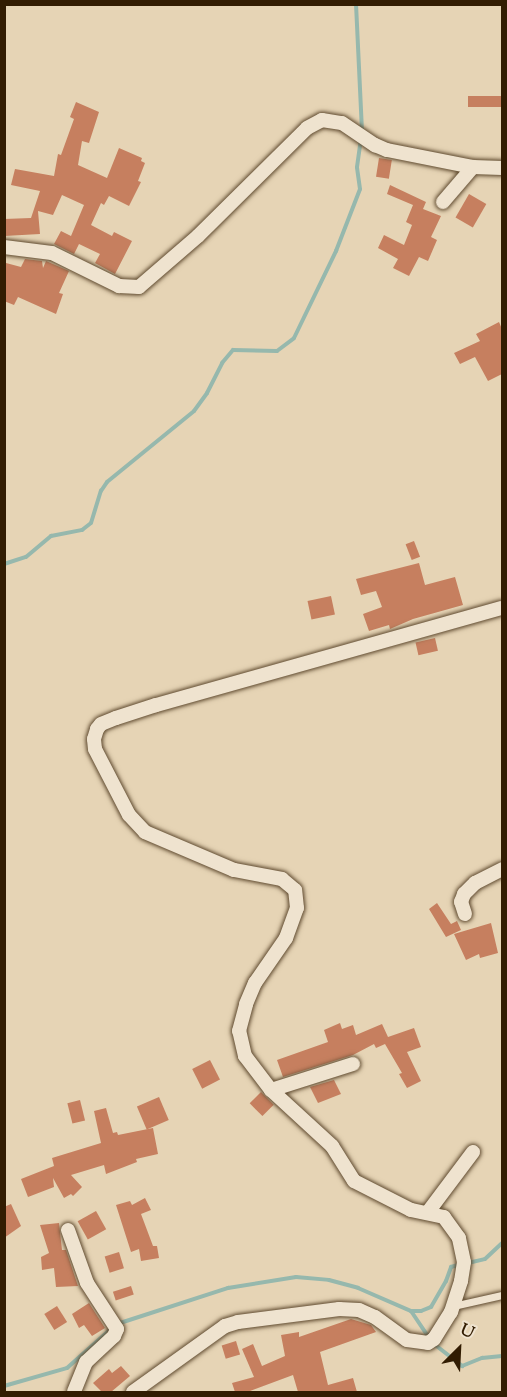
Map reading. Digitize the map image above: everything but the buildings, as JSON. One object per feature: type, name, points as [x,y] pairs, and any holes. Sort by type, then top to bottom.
[{"type":"street","points":[[4,247],[52,253],[119,286],[139,287],[198,236],[307,128],[322,120],[342,123],[375,146],[387,150],[473,167],[502,168]]},
{"type":"street","points":[[443,202],[473,167]]},
{"type":"street","points":[[133,1392],[232,1323],[339,1310],[359,1310],[375,1317],[407,1340],[424,1344],[434,1339],[453,1306],[463,1272],[460,1240],[444,1216],[409,1209],[354,1180],[326,1139],[271,1090],[250,1066],[240,1043],[239,1031],[255,982],[286,938],[297,908],[295,890],[282,879],[234,870],[144,832],[129,815],[95,749],[94,740],[97,729],[101,724],[156,705],[502,608]]},
{"type":"street","points":[[465,914],[462,902],[464,894],[475,883],[502,868]]},
{"type":"street","points":[[271,1090],[353,1064]]},
{"type":"street","points":[[428,1212],[473,1152]]},
{"type":"street","points":[[68,1230],[87,1283],[117,1329],[114,1336],[86,1362],[74,1392]]},
{"type":"lane","points":[[453,1306],[502,1295]]},
{"type":"waterway","points":[[356,4],[362,132]]},
{"type":"waterway","points":[[4,564],[26,557],[51,536],[82,530],[91,523],[101,491],[107,482],[194,411],[207,393],[222,363],[233,350],[277,351],[294,338],[336,251],[360,189],[357,167],[361,140]]},
{"type":"waterway","points":[[468,1263],[485,1259],[502,1243]]},
{"type":"waterway","points":[[117,1324],[228,1288],[296,1277],[329,1280],[358,1288],[411,1311],[421,1311],[431,1307],[451,1267],[461,1264]]},
{"type":"waterway","points":[[411,1311],[429,1338]]},
{"type":"waterway","points":[[4,1386],[67,1368],[111,1329]]},
{"type":"waterway","points":[[434,1344],[462,1366],[482,1358],[502,1356]]}]
